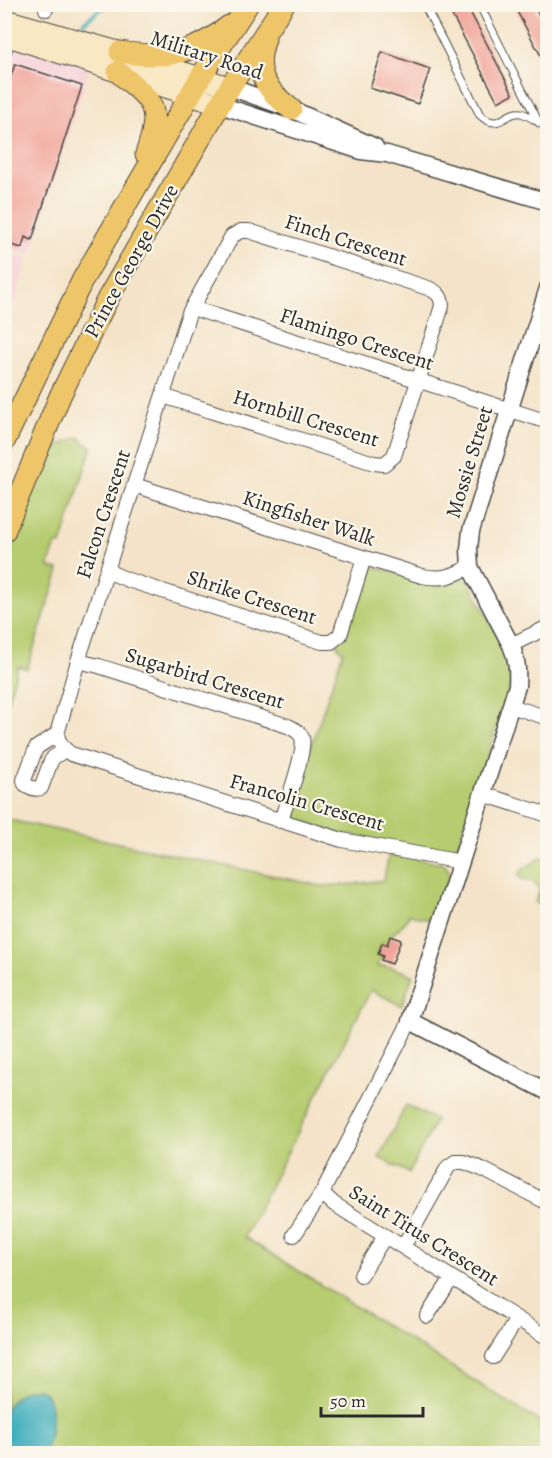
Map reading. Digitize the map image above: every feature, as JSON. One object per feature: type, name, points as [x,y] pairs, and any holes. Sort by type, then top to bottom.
[{"type":"main road","name":"Prince George Drive","points":[[4,441],[83,279],[195,87],[248,4]]},
{"type":"main road","name":"Prince George Drive","points":[[4,532],[60,396],[108,298],[224,96],[279,12]]},
{"type":"main road","points":[[279,12],[261,50],[260,60],[264,82],[274,95],[291,109]]},
{"type":"main road","points":[[124,208],[144,161],[152,136],[154,116],[152,107],[143,93],[119,62],[143,55],[159,56],[181,52],[210,40],[235,22]]},
{"type":"main road","name":"Military Road","points":[[7,30],[119,62],[224,96]]},
{"type":"street","name":"Military Road","points":[[224,96],[291,109],[366,141],[387,154]]},
{"type":"street","name":"Military Road","points":[[224,96],[350,148],[387,154],[548,202]]},
{"type":"street","name":"Finch Crescent","points":[[192,308],[229,240],[241,231],[249,231],[428,288],[439,294],[442,306],[418,382]]},
{"type":"street","name":"Mossie Street","points":[[511,645],[470,567],[469,549],[471,531],[548,288]]},
{"type":"street","name":"Flamingo Crescent","points":[[192,308],[548,422]]},
{"type":"street","name":"Falcon Crescent","points":[[57,734],[78,661],[192,308]]},
{"type":"street","name":"Hornbill Crescent","points":[[163,396],[379,464],[388,462],[394,456],[418,382]]},
{"type":"street","name":"Kingfisher Walk","points":[[134,485],[422,576],[448,577],[470,567]]},
{"type":"street","name":"Shrike Crescent","points":[[107,571],[322,642],[331,642],[340,635],[364,558]]},
{"type":"street","points":[[548,627],[511,645],[518,670],[517,686],[410,1021],[548,1092]]},
{"type":"street","name":"Sugarbird Crescent","points":[[78,661],[295,730],[300,734],[303,744],[288,801],[280,821]]},
{"type":"street","points":[[511,706],[548,718]]},
{"type":"street","points":[[57,734],[58,742],[65,750],[51,760],[41,788],[31,788],[25,784],[24,780],[36,748],[57,734]]},
{"type":"street","name":"Francolin Crescent","points":[[65,750],[71,754],[342,840],[461,862]]},
{"type":"street","points":[[483,794],[548,814]]},
{"type":"street","name":"Saint Titus Crescent","points":[[410,1021],[322,1193],[334,1204],[548,1338]]},
{"type":"street","points":[[403,1247],[448,1167],[455,1162],[464,1162],[482,1169],[548,1203]]},
{"type":"street","points":[[294,1235],[322,1193]]},
{"type":"street","points":[[361,1275],[385,1236]]},
{"type":"street","points":[[427,1316],[452,1278]]},
{"type":"street","points":[[493,1357],[517,1319]]},
{"type":"lane","points":[[423,4],[483,118],[495,122],[521,113],[548,127]]},
{"type":"lane","points":[[482,4],[481,8],[539,123]]},
{"type":"lane","points":[[4,61],[7,30]]},
{"type":"shaded area","points":[[5,35],[91,63],[31,255],[5,246]]},
{"type":"shaded area","points":[[4,251],[28,259],[5,332]]},
{"type":"green space","points":[[79,437],[92,446],[61,545],[56,544],[49,564],[49,567],[59,570],[27,669],[18,666],[5,710],[5,576],[15,534],[46,451]]},
{"type":"green space","points":[[374,567],[430,584],[442,585],[461,579],[469,581],[508,655],[511,683],[456,851],[449,853],[337,833],[293,818],[290,812],[290,805],[343,652],[336,644],[366,570]]},
{"type":"green space","points":[[5,819],[322,886],[384,880],[389,854],[445,865],[450,875],[435,921],[409,914],[387,945],[382,943],[378,954],[383,956],[377,966],[391,967],[413,975],[402,1006],[371,990],[244,1237],[547,1426],[547,1453],[5,1454]]},
{"type":"green space","points":[[548,857],[547,912],[535,902],[540,890],[537,886],[518,876],[525,867],[538,859]]},
{"type":"green space","points":[[406,1105],[436,1120],[409,1173],[379,1158]]},
{"type":"water","points":[[31,1389],[41,1390],[50,1401],[52,1420],[47,1447],[44,1453],[8,1453],[5,1450],[4,1413],[15,1397]]},
{"type":"building","points":[[446,4],[466,4],[513,94],[498,102]]},
{"type":"building","points":[[513,4],[533,4],[548,33],[548,69]]},
{"type":"building","points":[[382,52],[430,69],[418,104],[370,88]]},
{"type":"building","points":[[15,64],[82,86],[32,240],[25,237],[22,248],[4,243],[4,96]]},
{"type":"building","points":[[390,936],[401,940],[392,964],[381,960],[383,956],[378,954],[382,943],[387,945]]},
{"type":"waterway","points":[[83,23],[107,4]]}]
